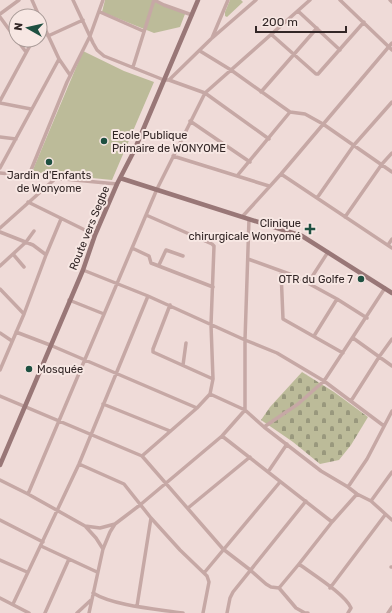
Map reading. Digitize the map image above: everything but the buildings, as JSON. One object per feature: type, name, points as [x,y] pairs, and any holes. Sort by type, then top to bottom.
[{"type":"main road","name":"Route vers Segbe","points":[[0,465],[83,270],[95,235],[117,184],[167,80],[198,0]]},
{"type":"main road","points":[[120,178],[302,236],[392,292]]},
{"type":"street","points":[[0,14],[19,0]]},
{"type":"street","points":[[73,0],[93,43],[101,54],[132,67],[205,93],[269,138]]},
{"type":"street","points":[[28,176],[70,75],[90,36],[100,12],[103,0]]},
{"type":"street","points":[[132,67],[154,0],[164,6],[192,15]]},
{"type":"street","points":[[211,39],[228,0]]},
{"type":"street","points":[[167,80],[256,0]]},
{"type":"street","points":[[28,494],[156,189],[205,93],[310,0]]},
{"type":"street","points":[[340,0],[390,48]]},
{"type":"street","points":[[298,11],[340,50]]},
{"type":"street","points":[[100,12],[143,31]]},
{"type":"street","points":[[0,17],[8,28]]},
{"type":"street","points":[[70,75],[59,59],[48,36],[82,20]]},
{"type":"street","points":[[272,35],[316,74],[318,74],[364,22]]},
{"type":"street","points":[[261,92],[316,28]]},
{"type":"street","points":[[242,217],[390,48],[392,43]]},
{"type":"street","points":[[23,48],[26,52]]},
{"type":"street","points":[[28,48],[0,102],[31,109]]},
{"type":"street","points":[[200,51],[231,70],[290,112],[305,114],[323,124],[391,171]]},
{"type":"street","points":[[0,168],[59,59]]},
{"type":"street","points":[[317,198],[354,145],[392,102]]},
{"type":"street","points":[[237,176],[290,112]]},
{"type":"street","points":[[190,121],[250,162]]},
{"type":"street","points":[[0,137],[16,139]]},
{"type":"street","points":[[345,217],[382,164],[392,153]]},
{"type":"street","points":[[173,156],[269,186]]},
{"type":"street","points":[[0,173],[117,184]]},
{"type":"street","points":[[281,174],[390,246],[392,239]]},
{"type":"street","points":[[0,228],[56,178]]},
{"type":"street","points":[[28,202],[95,235]]},
{"type":"street","points":[[142,456],[197,408],[210,394],[213,379],[211,325],[213,245],[146,215]]},
{"type":"street","points":[[0,370],[24,314],[61,219]]},
{"type":"street","points":[[85,526],[100,528],[115,524],[140,505],[222,436],[245,410],[245,340],[249,219]]},
{"type":"street","points":[[0,266],[26,242],[34,231]]},
{"type":"street","points":[[0,232],[36,247],[46,255]]},
{"type":"street","points":[[132,248],[149,256],[151,263],[213,287]]},
{"type":"street","points":[[159,265],[166,250],[183,256]]},
{"type":"street","points":[[308,283],[328,252]]},
{"type":"street","points":[[13,254],[24,267]]},
{"type":"street","points":[[248,259],[308,283],[367,318]]},
{"type":"street","points":[[83,270],[170,305],[211,325],[277,353],[324,381],[384,426]]},
{"type":"street","points":[[281,271],[283,319]]},
{"type":"street","points":[[264,427],[298,404],[324,381],[367,318],[385,288]]},
{"type":"street","points":[[0,289],[24,314]]},
{"type":"street","points":[[13,604],[79,464],[148,296]]},
{"type":"street","points":[[314,336],[337,299]]},
{"type":"street","points":[[69,300],[104,314]]},
{"type":"street","points":[[170,305],[153,352],[213,379]]},
{"type":"street","points":[[278,317],[343,353]]},
{"type":"street","points":[[16,332],[197,408]]},
{"type":"street","points":[[0,333],[12,341]]},
{"type":"street","points":[[353,338],[392,366]]},
{"type":"street","points":[[350,401],[392,339]]},
{"type":"street","points":[[183,365],[186,343]]},
{"type":"street","points":[[210,394],[245,410],[264,427],[321,471],[357,494],[371,501],[392,520]]},
{"type":"street","points":[[0,396],[142,456],[166,482],[223,550],[266,584],[271,587],[279,588],[296,608],[308,613]]},
{"type":"street","points":[[104,404],[170,431]]},
{"type":"street","points":[[348,487],[367,459],[392,411]]},
{"type":"street","points":[[222,436],[332,522]]},
{"type":"street","points":[[268,472],[287,444]]},
{"type":"street","points":[[188,508],[250,457]]},
{"type":"street","points":[[79,464],[122,482],[151,518],[204,573],[209,582],[204,613]]},
{"type":"street","points":[[371,501],[392,472]]},
{"type":"street","points":[[0,480],[85,526],[96,538],[103,549]]},
{"type":"street","points":[[204,573],[280,482]]},
{"type":"street","points":[[279,588],[300,564],[332,522],[357,494]]},
{"type":"street","points":[[227,613],[231,595],[306,501]]},
{"type":"street","points":[[330,588],[385,515]]},
{"type":"street","points":[[137,606],[151,518]]},
{"type":"street","points":[[0,520],[69,559],[97,572]]},
{"type":"street","points":[[89,613],[103,549],[115,524]]},
{"type":"street","points":[[45,613],[69,559]]},
{"type":"street","points":[[0,560],[27,572]]},
{"type":"street","points":[[300,564],[350,606],[348,613]]},
{"type":"street","points":[[93,593],[102,598],[137,606],[183,613]]},
{"type":"street","points":[[0,598],[29,613]]},
{"type":"street","points":[[77,613],[91,600]]},
{"type":"street","points":[[388,613],[392,607]]},
{"type":"green space","points":[[105,0],[155,0],[185,14],[180,27],[154,33],[102,12]]},
{"type":"green space","points":[[230,0],[241,0],[243,2],[227,17],[225,16],[225,12]]},
{"type":"green space","points":[[83,51],[124,71],[154,82],[112,180],[32,172]]},
{"type":"green space","points":[[302,372],[334,392],[368,417],[351,445],[339,460],[320,464],[293,442],[261,420],[270,407]]},
{"type":"place","name":"Ecole Publique Primaire de WONYOME","points":[[104,141]]},
{"type":"place","name":"Jardin d'Enfants de Wonyome","points":[[49,162]]},
{"type":"place","name":"Clinique chirurgicale Wonyomé","points":[[310,229]]},
{"type":"place","name":"OTR du Golfe 7","points":[[361,279]]},
{"type":"place","name":"Mosquée","points":[[29,369]]}]
